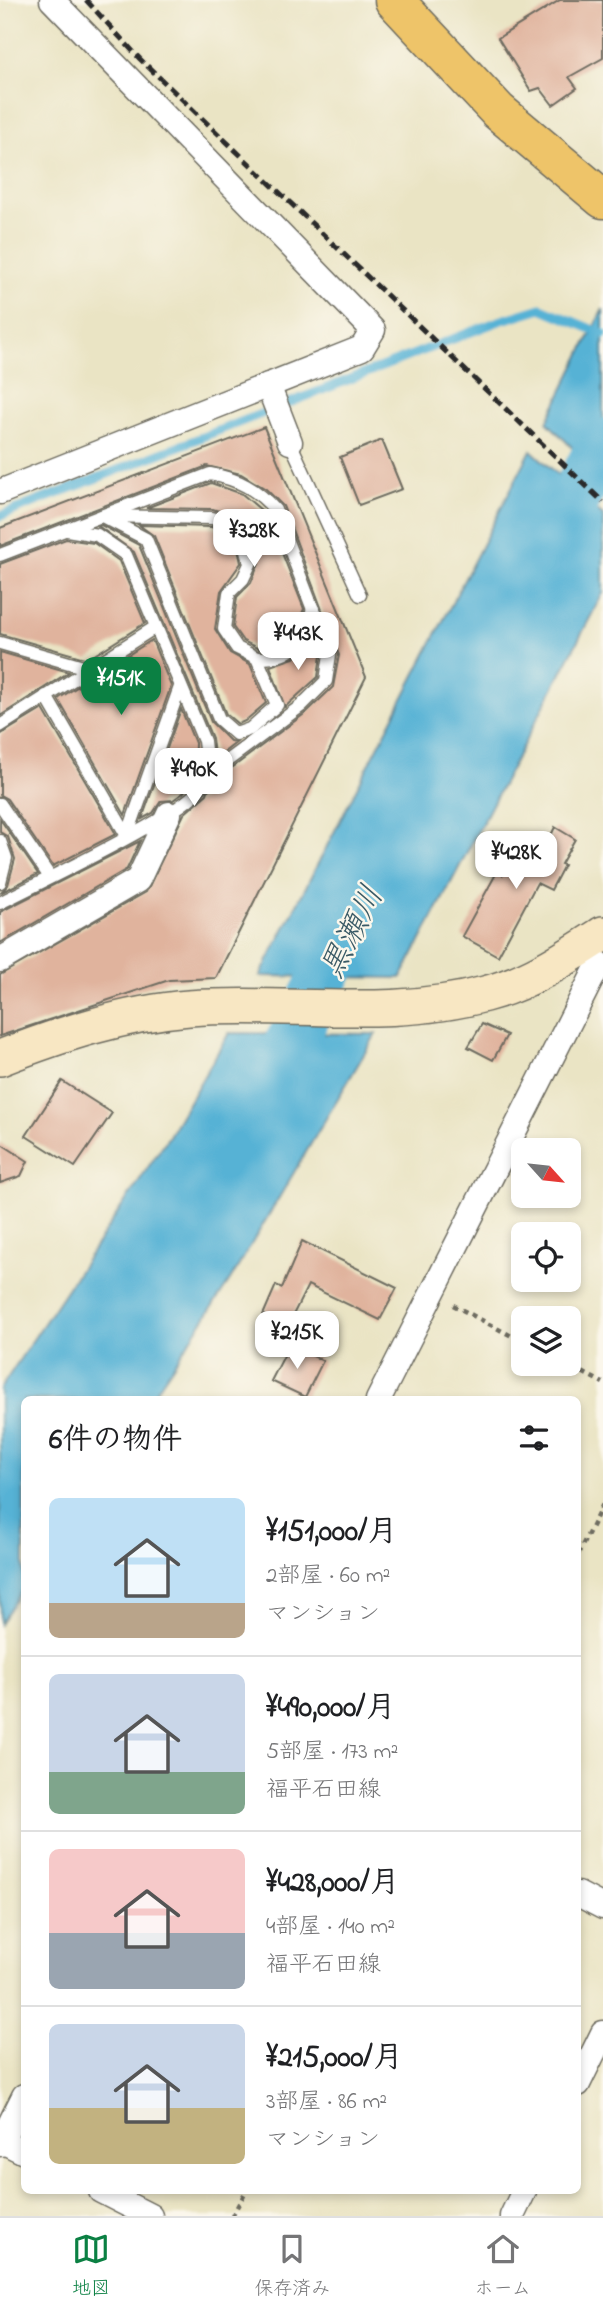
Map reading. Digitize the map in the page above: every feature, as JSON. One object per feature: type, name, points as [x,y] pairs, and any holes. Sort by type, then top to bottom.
[{"type":"main road","points":[[394,0],[498,111],[603,199]]},
{"type":"main road","points":[[0,1058],[95,1026],[188,1008],[420,1006],[485,994],[597,952]]},
{"type":"street","points":[[0,492],[362,348],[373,330],[52,0]]},
{"type":"street","points":[[268,385],[290,442]]},
{"type":"street","points":[[0,960],[138,880],[169,814]]},
{"type":"street","points":[[380,1396],[597,952]]},
{"type":"street","points":[[581,1896],[603,1907]]},
{"type":"street","points":[[581,2078],[603,2033]]},
{"type":"street","points":[[21,2102],[1,2141],[21,2151]]},
{"type":"street","points":[[107,2194],[150,2216]]},
{"type":"street","points":[[512,2216],[523,2194]]},
{"type":"lane","points":[[290,442],[360,595]]},
{"type":"lane","points":[[0,555],[210,474],[234,478],[263,496],[275,510],[330,654],[326,681],[301,706],[228,760],[207,766]]},
{"type":"lane","points":[[102,516],[146,539],[219,719],[236,734],[250,729],[277,705],[257,658]]},
{"type":"lane","points":[[102,516],[212,518],[232,524],[246,544],[250,564],[243,579],[229,593],[224,629],[237,648],[257,658],[276,658],[298,646],[313,608]]},
{"type":"lane","points":[[0,903],[169,814],[199,789],[207,766],[204,741],[154,628],[126,555],[97,535],[66,530]]},
{"type":"lane","points":[[0,726],[154,628]]},
{"type":"lane","points":[[0,643],[90,669]]},
{"type":"lane","points":[[127,836],[180,687]]},
{"type":"lane","points":[[46,696],[127,836]]},
{"type":"lane","points":[[0,804],[50,877]]},
{"type":"lane","points":[[0,841],[6,858],[0,882]]},
{"type":"path","points":[[432,1294],[511,1336]]},
{"type":"path","points":[[581,1371],[603,1383]]},
{"type":"path","points":[[581,1548],[603,1504]]},
{"type":"path","points":[[232,2216],[244,2194]]},
{"type":"water","points":[[603,309],[603,479],[547,422]]},
{"type":"water","points":[[531,450],[603,516],[603,593],[401,978],[260,976]]},
{"type":"water","points":[[229,1033],[376,1034],[229,1282],[153,1396],[21,1396],[21,1592],[0,1624],[0,1389],[169,1136]]},
{"type":"building","points":[[560,0],[603,0],[603,58],[569,77],[577,88],[553,105],[540,88],[531,91],[498,38]]},
{"type":"building","points":[[264,427],[366,677],[216,978],[169,980],[0,1036],[0,975],[146,892],[184,814],[207,794],[214,773],[233,767],[307,712],[333,687],[339,655],[283,506],[266,489],[241,474],[207,466],[0,546],[0,528]]},
{"type":"building","points":[[382,440],[402,489],[359,505],[340,457]]},
{"type":"building","points":[[211,483],[242,494],[267,515],[304,609],[293,634],[277,647],[259,649],[243,641],[233,627],[237,597],[251,583],[259,563],[254,541],[239,518],[213,509],[146,508]]},
{"type":"building","points":[[101,525],[139,545],[211,722],[230,741],[237,742],[224,752],[214,755],[212,738],[134,552],[98,526]]},
{"type":"building","points":[[139,525],[211,527],[226,531],[238,548],[241,563],[221,591],[215,629],[230,653],[250,664],[266,703],[245,721],[238,724],[226,714],[154,536]]},
{"type":"building","points":[[66,539],[94,543],[119,561],[145,623],[88,659],[0,634],[0,564]]},
{"type":"building","points":[[313,634],[321,655],[318,677],[285,707],[270,666],[294,658]]},
{"type":"building","points":[[152,640],[171,686],[125,815],[58,699]]},
{"type":"building","points":[[0,652],[69,672],[0,716]]},
{"type":"building","points":[[43,709],[116,834],[53,866],[7,799],[0,795],[0,735]]},
{"type":"building","points":[[181,709],[195,743],[194,779],[183,793],[173,800],[161,801],[153,813],[142,819]]},
{"type":"building","points":[[0,819],[38,874],[0,893],[8,885],[15,859],[8,837],[0,832]]},
{"type":"building","points":[[555,827],[575,839],[561,864],[564,865],[551,890],[537,883],[498,956],[462,936],[497,872],[503,875],[520,842],[542,854]]},
{"type":"building","points":[[140,841],[127,869],[0,943],[0,912]]},
{"type":"building","points":[[482,1024],[507,1035],[493,1060],[468,1047]]},
{"type":"building","points":[[62,1081],[112,1113],[75,1167],[26,1136]]},
{"type":"building","points":[[0,1143],[28,1161],[21,1176],[0,1183]]},
{"type":"building","points":[[302,1241],[397,1288],[380,1320],[308,1285],[287,1327],[263,1315],[276,1285],[282,1288]]},
{"type":"building","points":[[290,1344],[323,1361],[306,1396],[271,1381]]},
{"type":"waterway","points":[[0,516],[499,321],[541,308],[603,334]]},
{"type":"waterway","name":"黒瀬川","points":[[544,556],[603,444]]},
{"type":"waterway","name":"黒瀬川","points":[[260,1094],[297,1031],[355,917]]},
{"type":"railway","points":[[86,0],[140,59],[603,502]]}]
